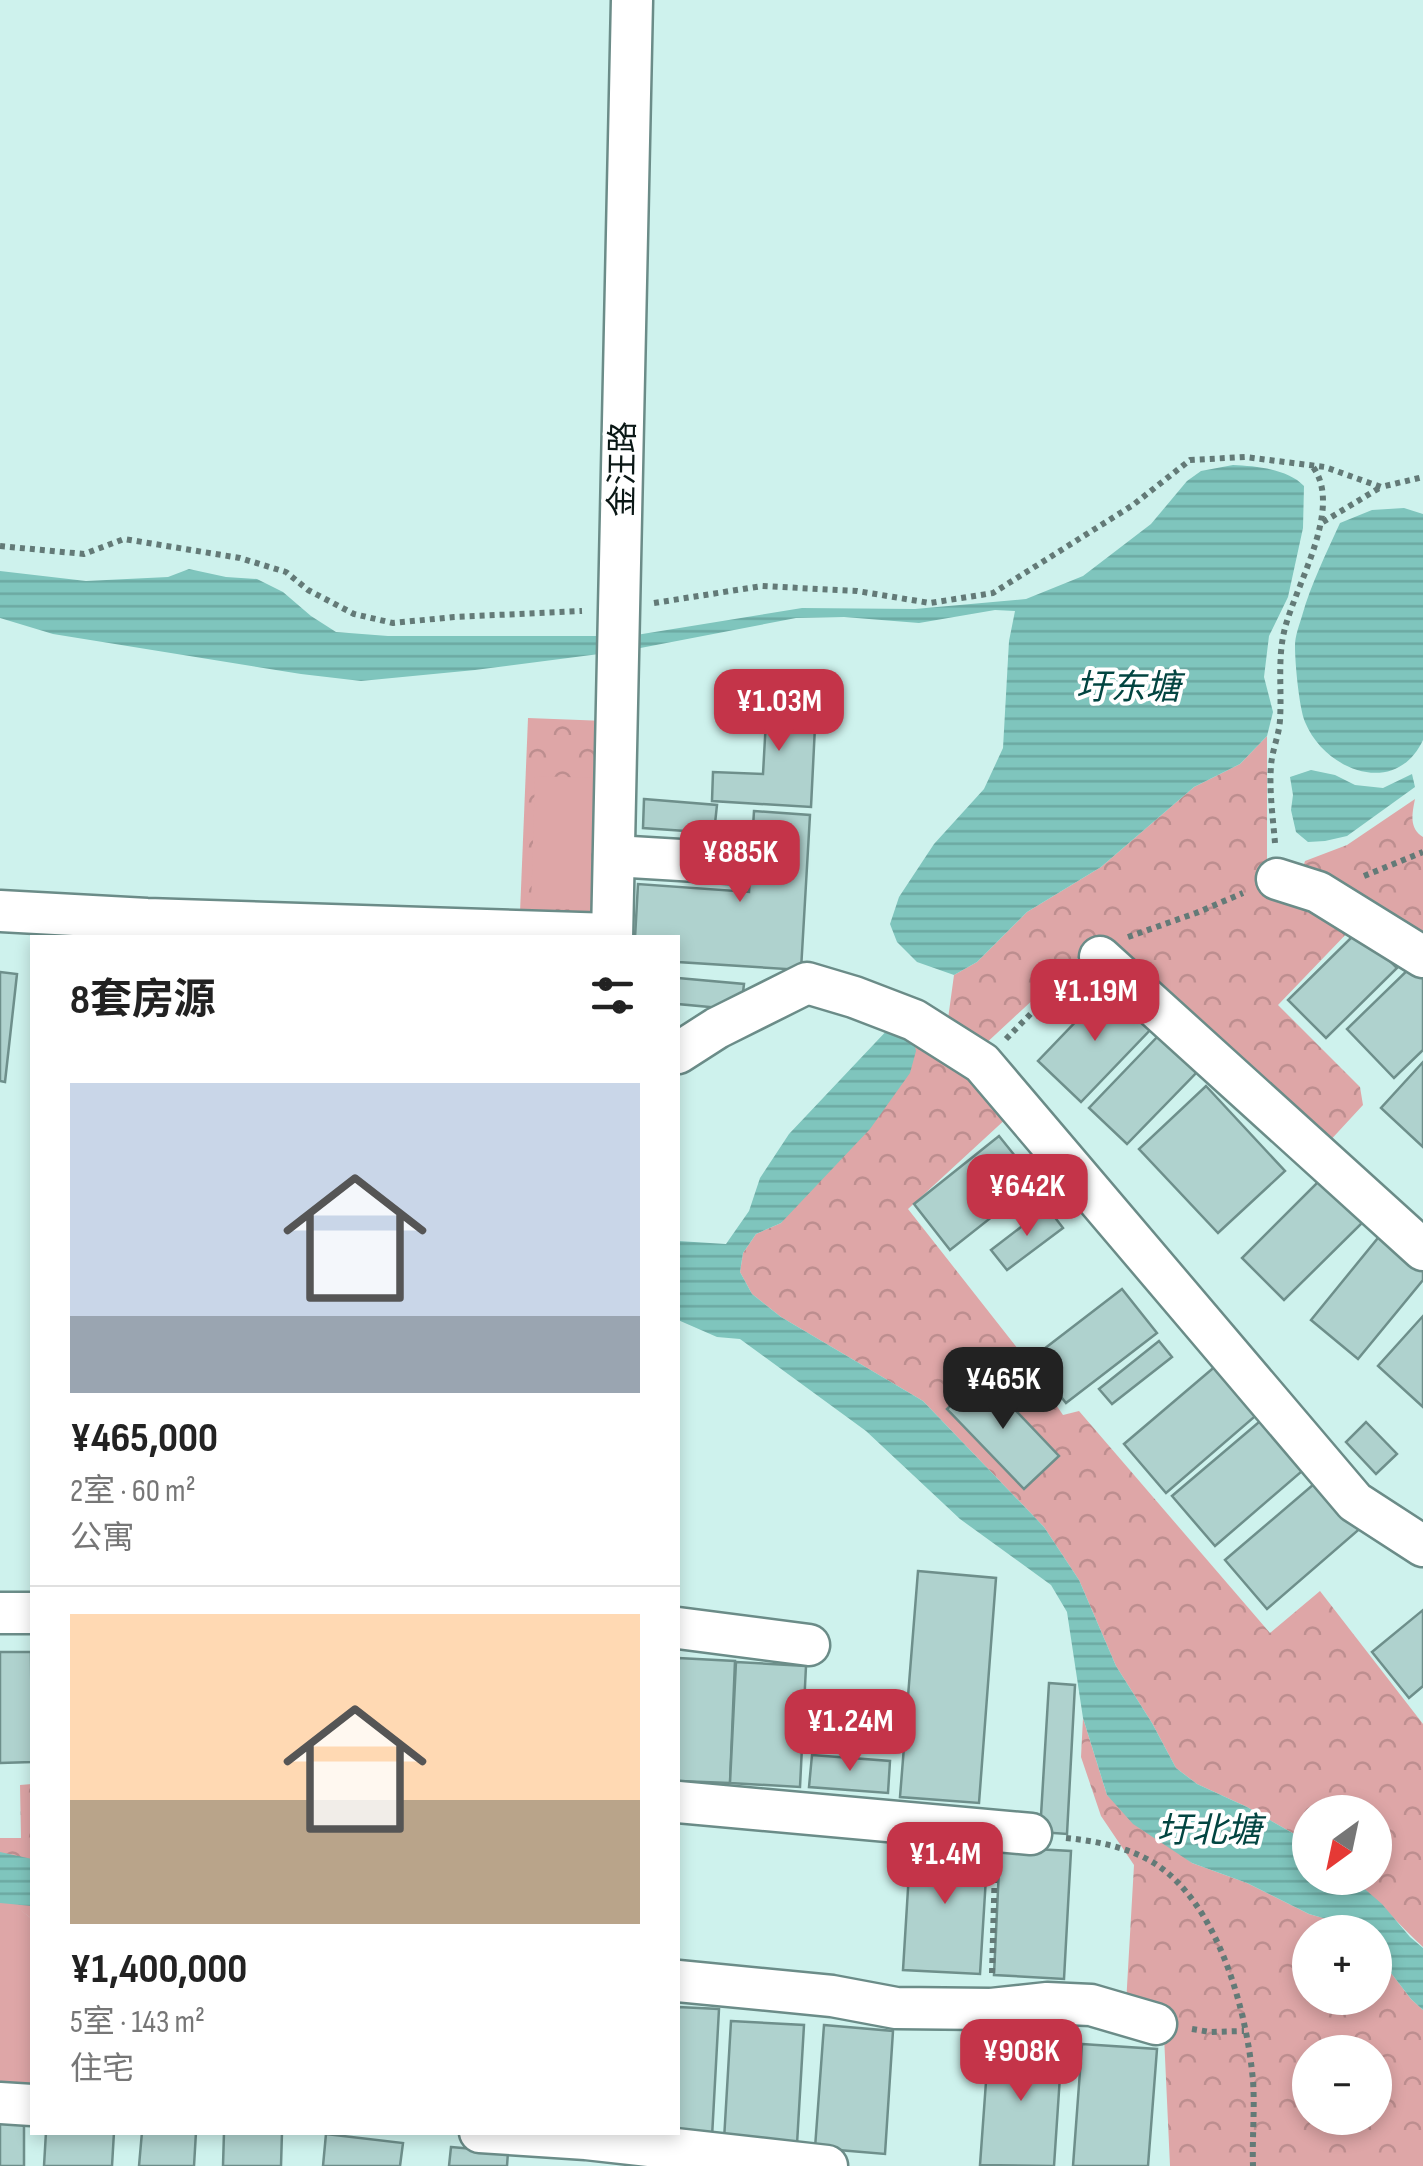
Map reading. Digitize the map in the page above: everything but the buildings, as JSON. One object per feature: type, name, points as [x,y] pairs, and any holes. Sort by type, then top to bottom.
[{"type":"street","name":"金汪路","points":[[612,935],[632,0]]},
{"type":"street","points":[[614,856],[730,864]]},
{"type":"street","points":[[1276,879],[1318,892],[1423,957]]},
{"type":"street","points":[[0,911],[584,935]]},
{"type":"street","points":[[1100,957],[1423,1250]]},
{"type":"street","points":[[680,1051],[807,983],[854,996],[914,1020],[982,1064],[1356,1502],[1423,1546]]},
{"type":"street","points":[[0,1612],[30,1613]]},
{"type":"street","points":[[680,1628],[809,1645]]},
{"type":"street","points":[[680,1802],[1013,1833]]},
{"type":"street","points":[[680,1981],[832,1996],[896,2008],[1091,2005],[1156,2024]]},
{"type":"street","points":[[0,2103],[30,2105]]},
{"type":"street","points":[[502,2135],[585,2146],[827,2166]]},
{"type":"path","points":[[0,546],[84,554],[124,539],[240,558],[286,572],[308,590],[354,614],[392,623],[620,609],[762,586],[857,591],[930,603],[993,594],[1133,505],[1190,460],[1246,457],[1325,467],[1381,487]]},
{"type":"path","points":[[1276,879],[1271,765],[1280,723],[1280,653],[1322,523],[1322,478],[1313,466]]},
{"type":"path","points":[[1322,523],[1381,487],[1423,477]]},
{"type":"path","points":[[1318,892],[1423,852]]},
{"type":"path","points":[[990,2009],[1013,1833],[1098,1841],[1153,1862],[1193,1900],[1215,1934],[1232,1978],[1253,2081],[1253,2166]]},
{"type":"path","points":[[1156,2024],[1210,2032],[1244,2031]]},
{"type":"green space","points":[[528,718],[606,721],[598,917],[520,913]]},
{"type":"green space","points":[[1267,736],[1267,869],[1352,928],[1278,1005],[1360,1087],[1363,1105],[1326,1145],[1093,944],[982,1047],[948,1019],[954,975],[977,962],[1027,912],[1101,867],[1194,787],[1240,764]]},
{"type":"green space","points":[[535,776],[596,778],[592,910],[531,908]]},
{"type":"green space","points":[[1415,799],[1414,825],[1423,837],[1423,935],[1301,874],[1305,861],[1347,845]]},
{"type":"green space","points":[[912,1035],[968,1070],[1009,1116],[908,1209],[1018,1349],[1063,1415],[1079,1411],[1270,1633],[1320,1591],[1423,1724],[1423,1947],[1371,1895],[1392,1895],[1392,1795],[1292,1795],[1292,1833],[1197,1784],[1176,1768],[1116,1666],[1079,1580],[1044,1527],[923,1401],[781,1317],[752,1294],[740,1272],[743,1253],[756,1234],[781,1223]]},
{"type":"green space","points":[[1083,1718],[1107,1795],[1192,1863],[1247,1883],[1312,1915],[1292,1915],[1292,2015],[1392,2015],[1392,1974],[1423,2010],[1423,2166],[1170,2166],[1163,2014],[1126,2004],[1134,1865],[1101,1816],[1081,1757]]},
{"type":"green space","points":[[30,1784],[30,1917],[11,1903],[0,1903],[0,1838],[21,1838],[20,1785]]},
{"type":"green space","points":[[11,1902],[30,1917],[30,2089],[0,2087],[0,1903]]},
{"type":"water","name":"圩东塘","points":[[1233,465],[1281,472],[1304,486],[1303,528],[1288,597],[1269,636],[1264,677],[1273,712],[1267,736],[1240,764],[1194,787],[1101,867],[1027,912],[977,962],[954,975],[917,962],[897,942],[890,924],[899,897],[934,844],[984,789],[1003,748],[1009,641],[1015,611],[995,610],[919,623],[796,618],[630,650],[361,681],[53,634],[0,618],[0,571],[86,581],[168,577],[189,569],[257,579],[283,592],[336,632],[388,636],[630,636],[802,608],[915,609],[1026,599],[1083,576],[1151,524],[1187,481],[1201,471]]},
{"type":"water","points":[[1404,508],[1423,514],[1423,740],[1411,758],[1396,769],[1379,773],[1361,771],[1328,754],[1305,722],[1298,685],[1296,638],[1310,592],[1340,523],[1372,510]]},
{"type":"water","points":[[1311,770],[1335,775],[1355,785],[1383,788],[1412,774],[1415,787],[1347,836],[1308,842],[1296,832],[1290,777]]},
{"type":"water","name":"圩北塘","points":[[892,1025],[912,1035],[916,1051],[910,1073],[870,1129],[781,1223],[756,1234],[743,1253],[740,1272],[752,1294],[781,1317],[923,1401],[1044,1527],[1079,1580],[1116,1666],[1176,1768],[1197,1784],[1292,1833],[1292,1895],[1372,1895],[1391,1915],[1309,1914],[1247,1883],[1192,1863],[1133,1824],[1107,1795],[1083,1718],[1067,1612],[1051,1585],[960,1519],[866,1431],[740,1339],[717,1337],[680,1321],[680,1241],[726,1244],[749,1211],[760,1178],[789,1134]]},
{"type":"water","points":[[0,1852],[30,1859],[30,1906],[0,1903]]},
{"type":"water","name":"圩北塘","points":[[1392,1916],[1423,1948],[1423,2010],[1392,1974]]}]
